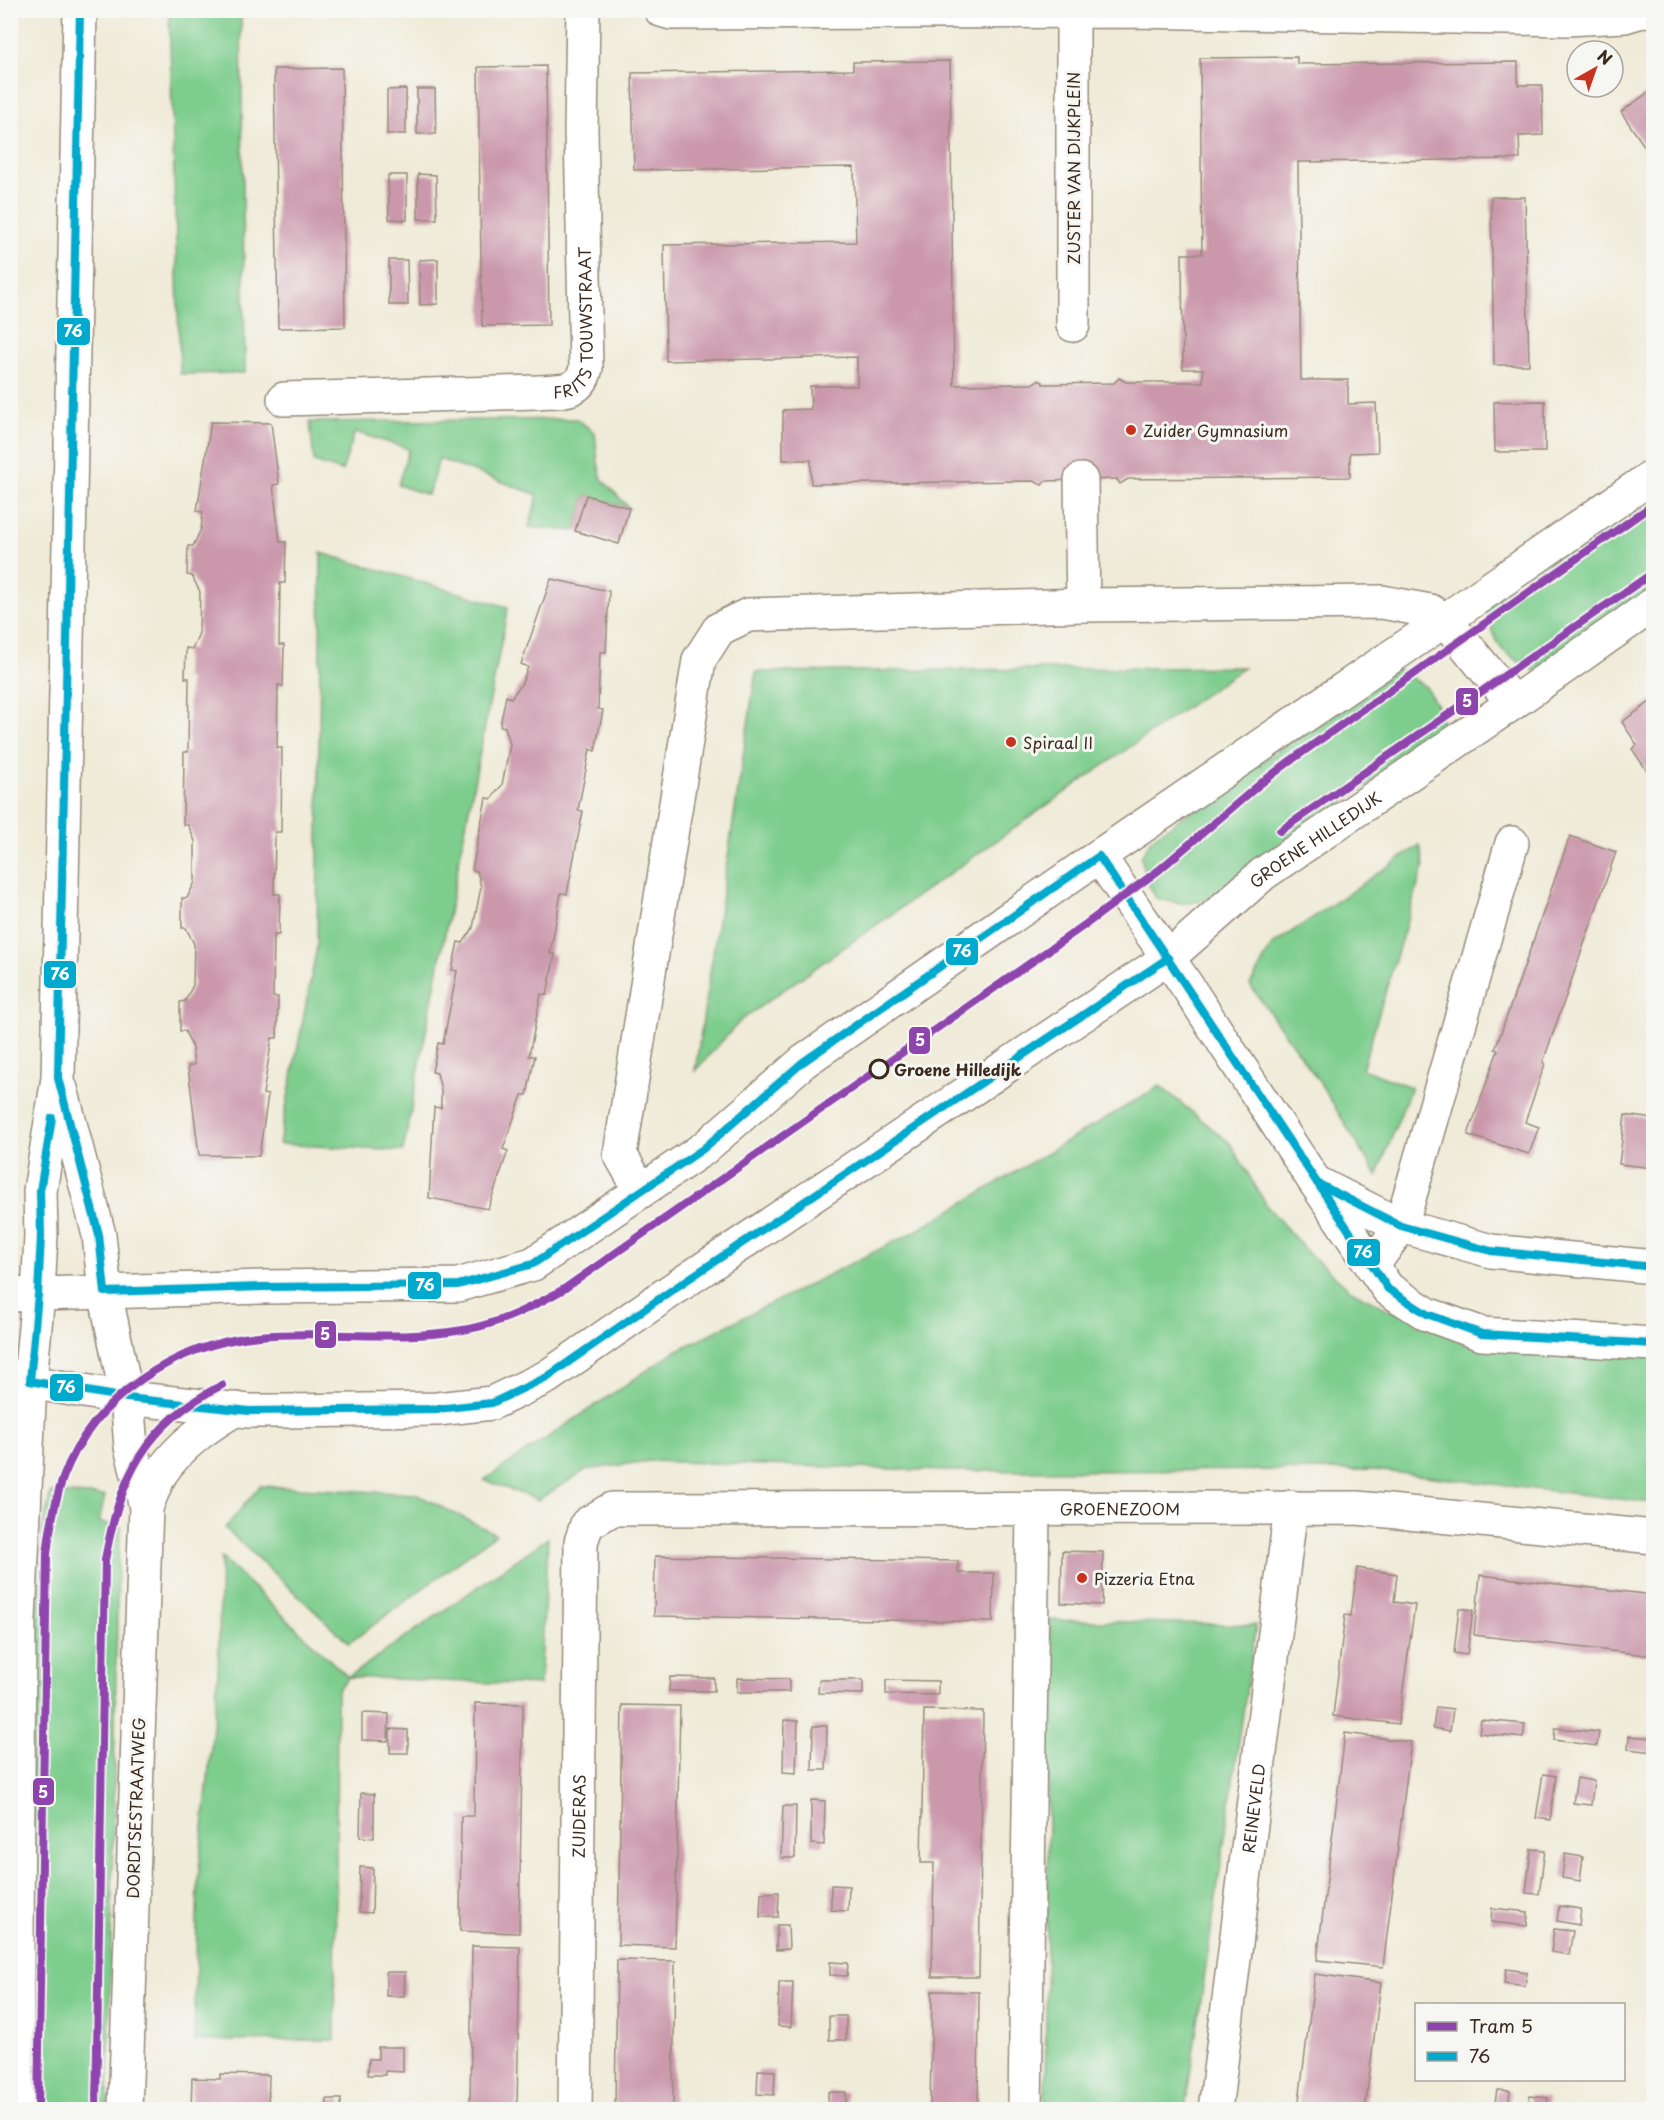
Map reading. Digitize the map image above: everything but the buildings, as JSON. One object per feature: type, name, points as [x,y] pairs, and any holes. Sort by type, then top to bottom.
[{"type":"street","name":"DORDTSESTRAATWEG","points":[[16,2109],[20,1380],[24,1295],[40,1236],[40,1191],[58,1078],[80,10]]},
{"type":"street","name":"FRITS TOUWSTRAAT","points":[[284,399],[537,392],[574,388],[584,380],[586,368],[581,130],[583,10]]},
{"type":"street","points":[[661,10],[671,13],[1073,11],[1566,19],[1625,16],[1645,10]]},
{"type":"street","name":"ZUSTER VAN DIJKPLEIN","points":[[1073,11],[1073,325]]},
{"type":"street","points":[[24,1295],[262,1287],[458,1286],[533,1264],[702,1149],[803,1062],[1653,475]]},
{"type":"street","points":[[1081,480],[1083,605]]},
{"type":"street","points":[[641,1191],[620,1154],[699,660],[719,629],[748,615],[1083,605],[1382,602],[1430,611],[1445,620],[1513,703]]},
{"type":"street","name":"GROENE HILLEDIJK","points":[[20,1380],[127,1398],[236,1409],[284,1411],[437,1409],[492,1402],[548,1377],[672,1290],[1168,958],[1263,874],[1653,604]]},
{"type":"street","points":[[1372,1266],[1401,1226],[1512,843]]},
{"type":"street","points":[[1099,856],[1388,1289],[1427,1314],[1482,1334],[1653,1344]]},
{"type":"street","name":"DORDTSESTRAATWEG","points":[[58,1078],[99,1235],[105,1293],[127,1398],[132,1447],[146,1507],[125,2109]]},
{"type":"street","points":[[1315,1182],[1401,1226],[1491,1251],[1653,1267]]},
{"type":"street","name":"DORDTSESTRAATWEG","points":[[146,1507],[161,1474],[182,1448],[207,1426],[236,1409]]},
{"type":"street","name":"GROENEZOOM","points":[[587,1524],[612,1509],[1291,1507],[1357,1508],[1653,1537]]},
{"type":"street","name":"REINEVELD","points":[[1215,2109],[1291,1507]]},
{"type":"street","points":[[1025,2109],[1033,1509]]},
{"type":"street","name":"ZUIDERAS","points":[[574,2109],[581,1542],[587,1524]]},
{"type":"green space","points":[[169,11],[241,11],[245,373],[180,374]]},
{"type":"green space","points":[[577,419],[595,433],[602,479],[629,508],[586,495],[575,531],[529,527],[538,495],[439,459],[428,495],[398,485],[409,449],[355,432],[342,471],[314,462],[310,422]]},
{"type":"green space","points":[[1653,490],[1653,589],[1535,671],[1506,653],[1500,647],[1492,631],[1486,606]]},
{"type":"green space","points":[[321,553],[508,607],[403,1151],[279,1144],[317,947]]},
{"type":"green space","points":[[1244,667],[741,1020],[695,1071],[756,672]]},
{"type":"green space","points":[[1396,668],[1426,687],[1437,706],[1445,731],[1205,900],[1181,903],[1156,898],[1145,878],[1141,857],[1151,839]]},
{"type":"green space","points":[[1420,845],[1424,865],[1362,1069],[1411,1087],[1377,1176],[1320,1083],[1250,985],[1272,945]]},
{"type":"green space","points":[[1160,1086],[1230,1143],[1267,1206],[1308,1253],[1351,1290],[1393,1312],[1653,1348],[1653,1503],[1374,1470],[948,1471],[649,1461],[586,1470],[538,1500],[484,1480],[676,1351],[916,1231]]},
{"type":"green space","points":[[260,1486],[416,1494],[496,1534],[349,1643],[225,1528]]},
{"type":"green space","points":[[51,1493],[105,1496],[99,1522],[121,1527],[118,1561],[108,2109],[26,2110],[34,1604],[38,1604],[41,1534]]},
{"type":"green space","points":[[548,1538],[540,1685],[349,1677],[337,1690],[335,2040],[194,2041],[198,1881],[218,1674],[221,1557],[348,1677]]},
{"type":"green space","points":[[1050,1620],[1256,1625],[1185,2109],[1045,2109]]},
{"type":"tram line","name":"5","points":[[38,2110],[47,1554],[53,1516],[63,1478],[77,1449],[94,1423],[116,1400],[141,1380],[168,1363],[197,1350],[228,1341],[259,1336],[310,1334],[386,1336],[463,1330],[503,1319],[564,1289],[1086,924],[1159,870],[1290,761],[1654,504]]},
{"type":"tram line","name":"5","points":[[1280,831],[1654,572]]},
{"type":"tram line","name":"5","points":[[96,2110],[105,1560],[119,1503],[140,1456],[173,1418],[195,1401],[222,1385]]},
{"type":"transit line","name":"76","points":[[80,10],[58,1078],[99,1235],[105,1292],[262,1287],[458,1285],[533,1264],[703,1149],[803,1062],[1099,856],[1388,1289],[1427,1314],[1482,1334],[1654,1344]]},
{"type":"transit line","name":"76","points":[[52,1118],[40,1191],[41,1236],[38,1294],[30,1381],[127,1398],[249,1411],[437,1409],[492,1403],[547,1377],[672,1290],[1168,958]]},
{"type":"transit line","name":"76","points":[[1317,1183],[1401,1226],[1491,1251],[1654,1267]]},
{"type":"place","name":"Zuider Gymnasium","points":[[1131,430]]},
{"type":"place","name":"Spiraal II","points":[[1011,742]]},
{"type":"place","name":"Groene Hilledijk","points":[[879,1069]]},
{"type":"place","name":"Pizzeria Etna","points":[[1082,1578]]}]
